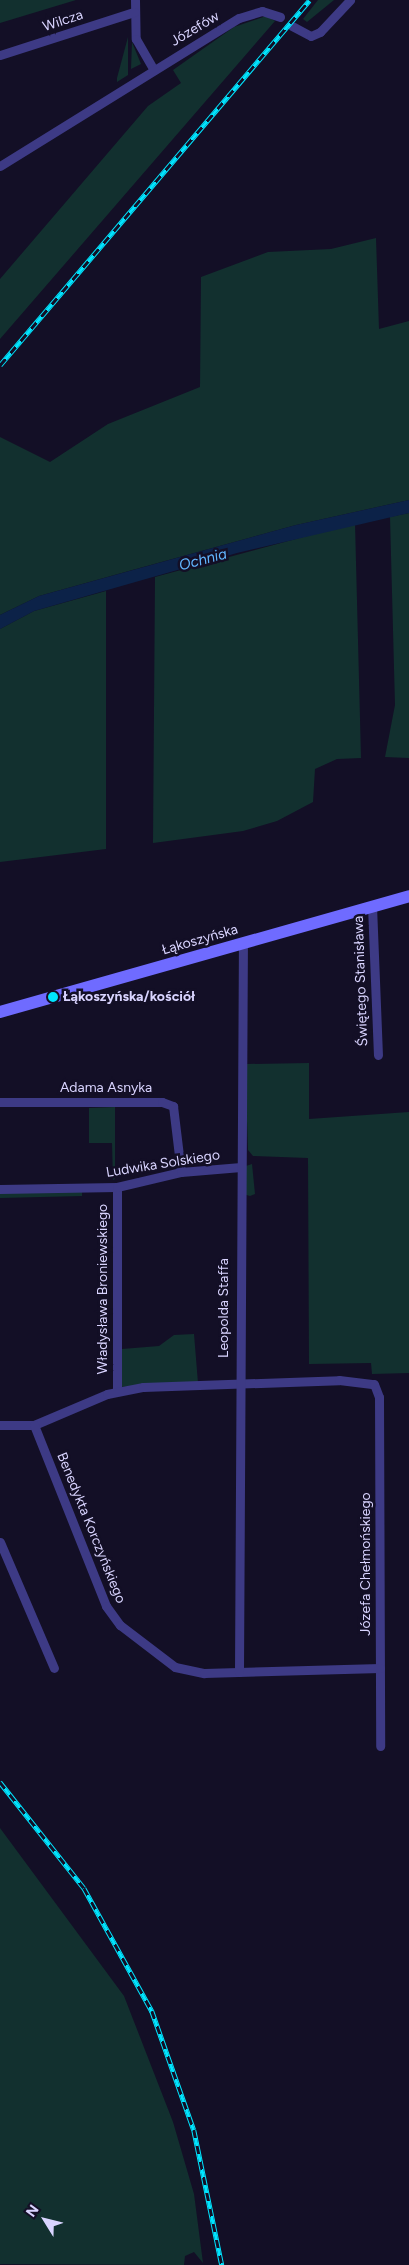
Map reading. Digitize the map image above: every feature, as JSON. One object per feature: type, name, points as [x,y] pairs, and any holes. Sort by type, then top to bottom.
[{"type":"street","points":[[135,0],[136,39],[154,70]]},
{"type":"street","points":[[292,26],[311,36],[320,32],[350,0]]},
{"type":"street","name":"Józefów","points":[[0,166],[240,18],[262,11],[280,17]]},
{"type":"street","name":"Wilcza","points":[[0,55],[134,12]]},
{"type":"street","name":"Łąkoszyńska","points":[[0,1012],[409,896]]},
{"type":"street","name":"Świętego Stanisława","points":[[372,906],[378,1055]]},
{"type":"street","name":"Leopolda Staffa","points":[[240,1672],[238,1386],[242,943]]},
{"type":"street","name":"Adama Asnyka","points":[[0,1102],[162,1102],[174,1106],[181,1172]]},
{"type":"street","name":"Ludwika Solskiego","points":[[0,1189],[117,1187],[181,1172],[241,1167]]},
{"type":"street","name":"Władysława Broniewskiego","points":[[117,1187],[117,1391]]},
{"type":"street","name":"Józefa Chełmońskiego","points":[[238,1386],[339,1380],[374,1384],[379,1397],[380,1746]]},
{"type":"street","points":[[0,1425],[34,1425],[117,1391],[238,1386]]},
{"type":"street","name":"Benedykta Korczyńskiego","points":[[34,1425],[106,1606],[120,1624],[183,1671],[240,1672],[380,1668]]},
{"type":"street","points":[[0,1542],[54,1668]]},
{"type":"green space","points":[[0,0],[76,0],[0,23]]},
{"type":"green space","points":[[318,0],[334,0],[307,22],[303,19]]},
{"type":"green space","points":[[266,16],[275,21],[0,339],[0,279],[148,106],[181,83],[173,70],[234,27]]},
{"type":"green space","points":[[128,37],[128,75],[117,82],[117,78]]},
{"type":"green space","points":[[132,42],[141,64],[131,69]]},
{"type":"green space","points":[[376,238],[379,329],[409,321],[409,500],[296,525],[39,596],[0,615],[0,437],[50,462],[108,424],[200,387],[201,277],[268,252],[331,249]]},
{"type":"green space","points":[[409,513],[409,758],[385,757],[395,705],[390,517]]},
{"type":"green space","points":[[355,523],[361,758],[337,759],[315,769],[313,802],[277,821],[243,831],[153,843],[155,577]]},
{"type":"green space","points":[[106,591],[106,849],[0,862],[0,629],[34,611]]},
{"type":"green space","points":[[309,1063],[309,1119],[409,1112],[409,1373],[372,1374],[371,1363],[309,1364],[308,1158],[253,1156],[248,1150],[247,1064]]},
{"type":"green space","points":[[115,1107],[115,1179],[113,1180],[112,1143],[89,1143],[89,1108]]},
{"type":"green space","points":[[252,1164],[255,1194],[250,1196],[243,1194],[246,1166]]},
{"type":"green space","points":[[82,1191],[82,1196],[0,1198],[0,1192]]},
{"type":"green space","points":[[194,1334],[198,1383],[120,1387],[122,1349],[159,1346],[174,1335]]},
{"type":"green space","points":[[0,1828],[124,1996],[173,2122],[194,2194],[203,2263],[194,2252],[185,2256],[184,2265],[0,2264]]},
{"type":"water","name":"Ochnia","points":[[409,500],[409,513],[237,553],[34,611],[0,629],[0,615],[39,596],[296,525]]},
{"type":"railway","points":[[0,365],[309,0]]},
{"type":"railway","points":[[0,1782],[84,1888],[152,2011],[194,2130],[222,2265]]},
{"type":"place","name":"Łąkoszyńska/kościół","points":[[53,997]]}]
